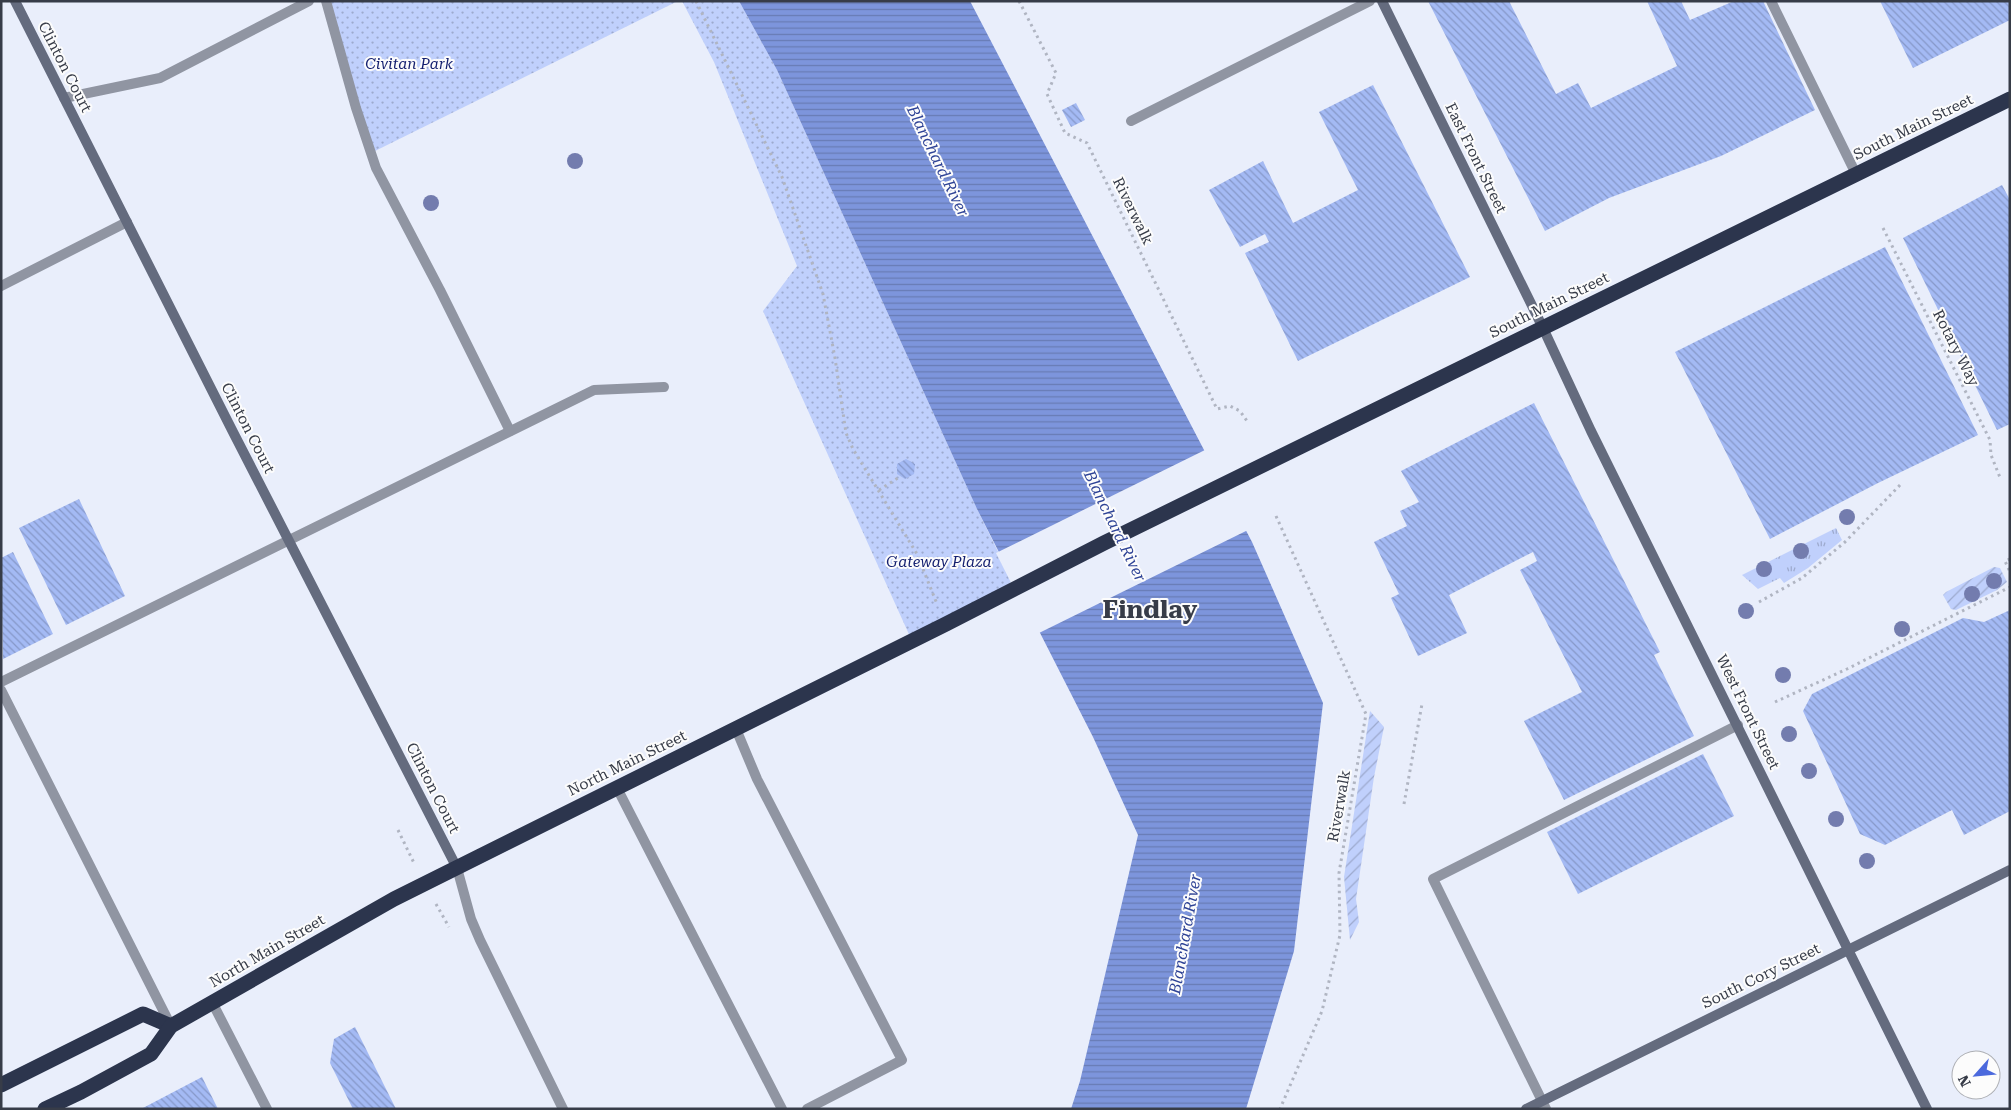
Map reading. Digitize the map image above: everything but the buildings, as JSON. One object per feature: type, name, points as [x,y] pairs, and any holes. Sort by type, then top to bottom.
[{"type":"highway","name":"South Main Street","points":[[1104,543],[2010,99]]},
{"type":"highway","name":"North Main Street","points":[[45,1109],[151,1054],[171,1026],[394,899],[946,624],[1104,543]]},
{"type":"highway","points":[[1,1085],[143,1014],[171,1026]]},
{"type":"street","name":"Clinton Court","points":[[15,1],[457,868]]},
{"type":"street","points":[[64,98],[160,78],[309,1]]},
{"type":"street","points":[[326,1],[356,108],[376,168],[440,290],[510,431]]},
{"type":"street","points":[[1131,121],[1370,1]]},
{"type":"street","name":"East Front Street","points":[[1382,1],[1543,328]]},
{"type":"street","points":[[1771,1],[1856,174]]},
{"type":"street","points":[[1,286],[127,222]]},
{"type":"street","name":"West Front Street","points":[[1543,328],[1591,431],[1927,1109]]},
{"type":"street","points":[[1,682],[594,390],[664,386]]},
{"type":"street","points":[[1,690],[171,1026]]},
{"type":"street","points":[[1544,1105],[1433,879],[1738,725]]},
{"type":"street","points":[[736,729],[757,779],[902,1060],[807,1109]]},
{"type":"street","points":[[617,788],[782,1109]]},
{"type":"street","points":[[457,868],[471,919],[480,940],[563,1109]]},
{"type":"street","name":"South Cory Street","points":[[1526,1109],[1544,1105],[1848,950],[2010,870]]},
{"type":"street","points":[[212,1002],[267,1109]]},
{"type":"path","points":[[696,1],[782,177],[823,294],[846,433],[853,449],[880,490],[917,554],[946,624]]},
{"type":"path","name":"Riverwalk","points":[[1019,1],[1056,73],[1047,94],[1065,133],[1087,143],[1217,409],[1230,406],[1240,411],[1246,421]]},
{"type":"path","name":"Rotary Way","points":[[1883,228],[1990,440],[1990,455],[2001,480]]},
{"type":"path","points":[[880,490],[901,476]]},
{"type":"path","points":[[1759,602],[1802,578],[1845,542],[1902,483]]},
{"type":"path","name":"Riverwalk","points":[[1276,516],[1366,714],[1339,873],[1340,935],[1322,1011],[1280,1109]]},
{"type":"path","points":[[2010,558],[2005,561],[2010,572]]},
{"type":"path","points":[[1775,702],[1848,669],[2010,587]]},
{"type":"path","points":[[1404,804],[1422,704]]},
{"type":"green space","name":"Civitan Park","points":[[326,1],[678,1],[371,153]]},
{"type":"green space","name":"Gateway Plaza","points":[[682,1],[739,1],[777,70],[977,509],[1012,580],[1000,596],[912,641],[763,311],[797,266],[714,62]]},
{"type":"green space","points":[[1836,528],[1842,540],[1808,568],[1784,583],[1780,578],[1758,589],[1742,575]]},
{"type":"green space","points":[[1994,567],[2000,568],[2007,582],[1997,590],[1956,610],[1951,609],[1943,595],[1946,592]]},
{"type":"green space","points":[[1370,711],[1384,727],[1374,777],[1356,899],[1359,922],[1350,940],[1344,877]]},
{"type":"water","name":"Blanchard River","points":[[739,1],[970,1],[1252,542],[1323,703],[1294,951],[1246,1109],[1071,1109],[1080,1081],[1138,835],[1093,737],[977,509],[777,70]]},
{"type":"pier","points":[[1207,449],[1248,530],[1037,634],[996,553]]},
{"type":"district","name":"Findlay","points":[[1150,609]]}]
